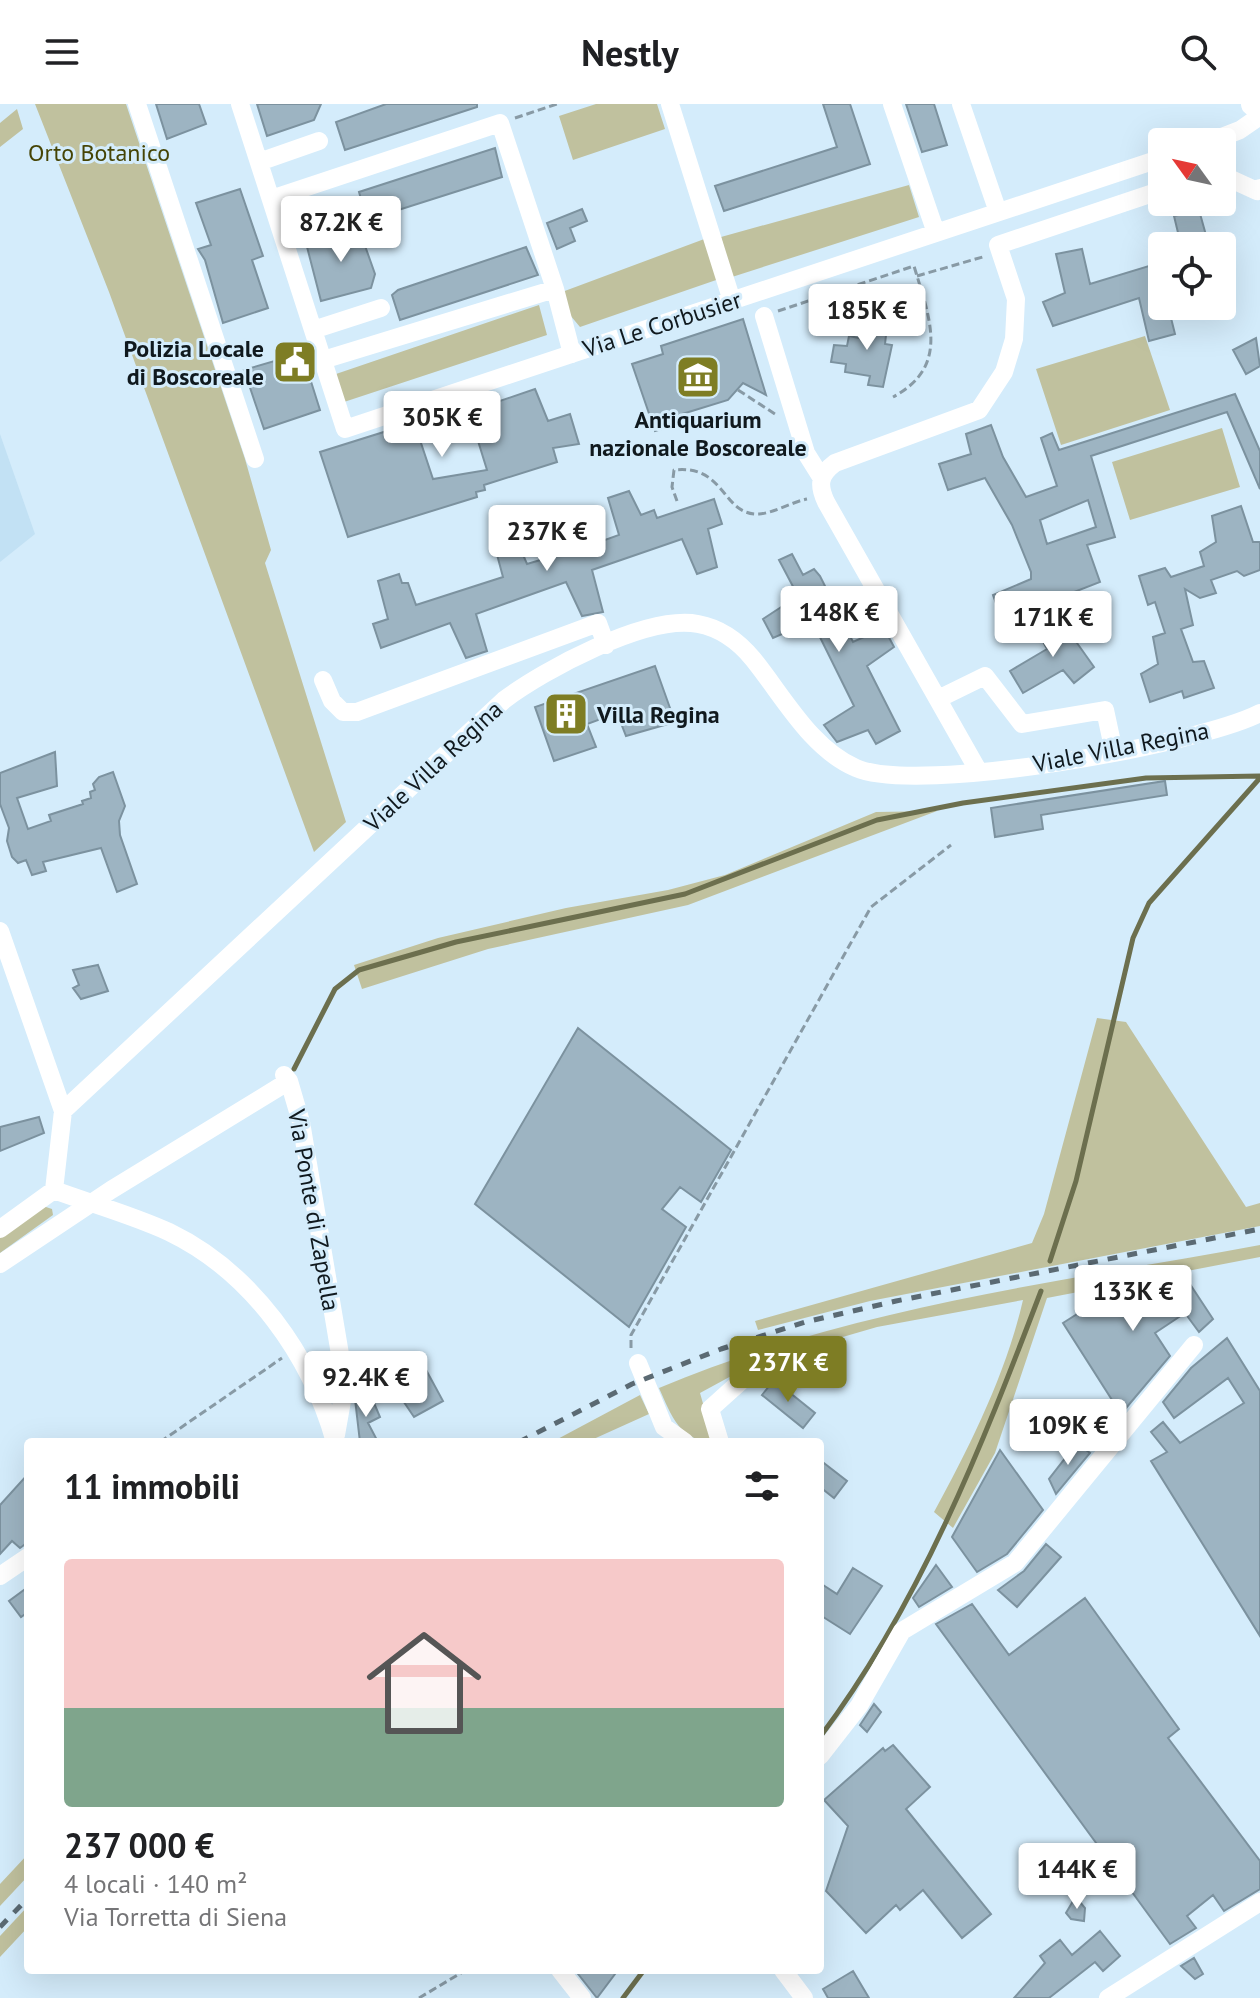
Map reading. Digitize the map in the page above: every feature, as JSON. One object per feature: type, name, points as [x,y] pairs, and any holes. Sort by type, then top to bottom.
[{"type":"main road","points":[[1253,104],[1260,113]]},
{"type":"street","points":[[137,104],[255,459]]},
{"type":"street","points":[[240,104],[323,360],[555,289]]},
{"type":"street","points":[[670,104],[732,301]]},
{"type":"street","points":[[892,104],[936,233]]},
{"type":"street","points":[[961,104],[998,212]]},
{"type":"street","points":[[1236,132],[1260,113]]},
{"type":"street","points":[[271,199],[500,123],[555,289],[572,354]]},
{"type":"street","points":[[259,162],[319,141]]},
{"type":"street","name":"Via Le Corbusier","points":[[323,360],[345,429],[1148,163]]},
{"type":"street","points":[[1236,182],[1259,194]]},
{"type":"street","points":[[822,486],[835,463],[979,410],[1004,372],[1014,339],[1016,299],[998,245],[1148,195]]},
{"type":"street","points":[[282,233],[349,210]]},
{"type":"street","points":[[313,330],[381,308]]},
{"type":"street","points":[[764,316],[806,453],[979,772]]},
{"type":"street","name":"Viale Villa Regina","points":[[63,1111],[504,700],[550,668],[664,625],[684,622],[707,627],[743,647],[813,736],[854,767],[899,778],[979,772],[1183,740],[1260,713]]},
{"type":"street","points":[[323,680],[332,701],[343,712],[357,712],[598,623],[606,645]]},
{"type":"street","points":[[938,699],[985,676],[1022,724],[1105,710],[1114,752]]},
{"type":"street","points":[[0,931],[63,1111],[54,1190],[0,1229]]},
{"type":"street","name":"Via Ponte di Zapella","points":[[91,1203],[287,1078],[301,1122],[345,1384],[336,1438]]},
{"type":"street","points":[[54,1190],[172,1233],[213,1260],[244,1286],[295,1349],[323,1400],[334,1438]]},
{"type":"street","points":[[0,1264],[91,1203]]},
{"type":"street","points":[[824,1751],[859,1706],[902,1631],[1015,1563],[1194,1345]]},
{"type":"street","points":[[638,1363],[664,1427],[679,1438]]},
{"type":"street","points":[[719,1438],[710,1409],[750,1373]]},
{"type":"street","points":[[0,1576],[24,1560]]},
{"type":"street","points":[[1108,1998],[1260,1902]]},
{"type":"street","points":[[563,1974],[582,1998]]},
{"type":"street","points":[[786,1974],[804,1998]]},
{"type":"path","points":[[500,123],[557,104]]},
{"type":"path","points":[[917,276],[1000,252]]},
{"type":"path","points":[[764,316],[914,266],[929,314],[932,345],[924,369],[911,387],[893,397]]},
{"type":"path","points":[[738,390],[798,428]]},
{"type":"path","points":[[677,501],[672,487],[674,470],[693,468],[712,477],[735,503],[760,514],[822,486]]},
{"type":"path","points":[[638,1363],[630,1345],[631,1335],[871,907],[951,845]]},
{"type":"path","points":[[166,1438],[295,1349]]},
{"type":"path","points":[[419,1998],[459,1974]]},
{"type":"shaded area","points":[[0,434],[35,534],[0,562]]},
{"type":"green space","name":"Orto Botanico","points":[[35,104],[126,104],[245,459],[271,550],[265,563],[346,822],[314,852],[109,292]]},
{"type":"green space","points":[[596,104],[657,104],[665,129],[573,160],[559,116]]},
{"type":"green space","points":[[17,109],[23,129],[0,147],[0,123]]},
{"type":"green space","points":[[909,185],[919,217],[732,277],[721,237]]},
{"type":"green space","points":[[707,238],[722,278],[580,327],[570,315],[562,292]]},
{"type":"green space","points":[[539,305],[547,335],[344,402],[336,374]]},
{"type":"green space","points":[[1145,336],[1170,410],[1061,445],[1036,369]]},
{"type":"green space","points":[[1222,428],[1240,487],[1130,520],[1112,462]]},
{"type":"green space","points":[[937,811],[688,905],[488,949],[362,989],[354,965],[438,938],[566,908],[668,890],[725,875],[876,812]]},
{"type":"green space","points":[[1097,1018],[1126,1022],[1246,1207],[1260,1203],[1260,1226],[870,1301],[758,1330],[755,1321],[1032,1243],[1044,1214]]},
{"type":"green space","points":[[43,1206],[52,1209],[53,1215],[0,1253],[0,1237]]},
{"type":"green space","points":[[1260,1245],[1260,1257],[1047,1298],[995,1453],[953,1528],[934,1512],[986,1409],[1007,1355],[1023,1300],[877,1327],[757,1362],[700,1393],[713,1438],[695,1438],[685,1432],[673,1417],[659,1388],[731,1360],[805,1337],[880,1317],[1032,1285]]},
{"type":"green space","points":[[640,1395],[649,1414],[596,1438],[559,1438]]},
{"type":"green space","points":[[24,1858],[24,1880],[0,1906],[0,1884]]},
{"type":"green space","points":[[24,1910],[24,1931],[0,1957],[0,1936]]},
{"type":"building","points":[[156,104],[199,104],[206,124],[167,139]]},
{"type":"building","points":[[257,104],[321,104],[314,120],[267,136]]},
{"type":"building","points":[[386,104],[477,104],[477,107],[345,150],[336,122]]},
{"type":"building","points":[[823,104],[850,104],[870,164],[724,211],[715,186],[837,147]]},
{"type":"building","points":[[906,104],[934,104],[947,145],[922,152]]},
{"type":"building","points":[[495,148],[502,177],[367,220],[359,192]]},
{"type":"building","points":[[240,189],[263,256],[252,260],[268,308],[223,323],[205,260],[198,249],[211,245],[196,203]]},
{"type":"building","points":[[582,209],[587,221],[570,228],[575,241],[557,249],[547,223]]},
{"type":"building","points":[[1174,216],[1201,216],[1205,232],[1178,232]]},
{"type":"building","points":[[358,226],[375,274],[371,288],[321,301],[306,243]]},
{"type":"building","points":[[526,247],[538,275],[400,320],[392,295],[398,290]]},
{"type":"building","points":[[1082,249],[1090,284],[1148,266],[1148,320],[1172,320],[1175,334],[1149,341],[1139,298],[1053,326],[1043,302],[1065,293],[1056,254]]},
{"type":"building","points":[[868,315],[888,318],[885,344],[892,345],[883,387],[868,385],[870,376],[845,372],[846,364],[831,362],[834,345],[847,346],[849,336],[859,338],[860,331],[866,332]]},
{"type":"building","name":"Antiquarium nazionale Boscoreale","points":[[743,319],[766,395],[743,383],[728,400],[679,415],[682,423],[655,431],[632,364],[663,354],[661,346]]},
{"type":"building","points":[[1256,338],[1260,366],[1246,374],[1233,350]]},
{"type":"building","points":[[302,353],[320,410],[264,429],[244,370]]},
{"type":"building","points":[[535,389],[548,421],[570,414],[579,444],[553,448],[557,462],[484,485],[485,490],[476,492],[477,497],[348,537],[320,452],[422,420],[421,416],[465,402],[469,411],[467,405],[494,393],[497,402]],"holes":[[[470,415],[487,470],[433,479],[420,440],[438,435],[435,427]]]},
{"type":"building","points":[[1235,394],[1260,451],[1260,489],[1227,412],[1091,456],[1115,537],[1087,545],[1100,582],[1002,620],[993,595],[1031,579],[1031,572],[1012,525],[985,478],[948,490],[939,464],[971,454],[966,434],[991,425],[1003,457],[1026,497],[1057,486],[1041,438],[1052,433],[1059,450]],"holes":[[[1088,500],[1096,527],[1047,544],[1040,520]]]},
{"type":"building","points":[[629,491],[641,515],[654,510],[657,518],[714,499],[722,524],[708,529],[717,567],[697,574],[682,539],[592,570],[603,612],[582,616],[566,582],[476,614],[487,651],[466,658],[450,623],[381,648],[373,624],[388,619],[378,581],[399,574],[402,583],[408,583],[416,605],[503,577],[492,536],[512,529],[527,564],[591,545],[619,535],[608,498]]},
{"type":"building","points":[[1241,506],[1253,542],[1260,542],[1260,570],[1244,576],[1237,571],[1211,580],[1216,593],[1200,598],[1185,589],[1193,625],[1181,629],[1193,662],[1204,661],[1214,688],[1184,698],[1182,691],[1150,702],[1141,674],[1158,664],[1153,637],[1165,633],[1155,602],[1148,605],[1139,576],[1165,568],[1171,577],[1204,566],[1200,552],[1216,542],[1212,516]]},
{"type":"building","points":[[792,554],[803,575],[814,569],[820,576],[853,642],[884,628],[894,647],[867,666],[900,731],[876,744],[868,730],[837,742],[824,725],[854,706],[812,621],[773,638],[763,619],[798,596],[779,560]]},
{"type":"building","points":[[1060,619],[1094,667],[1074,683],[1063,670],[1023,693],[1010,671],[1047,649],[1038,632]]},
{"type":"building","name":"Villa Regina","points":[[655,666],[675,722],[626,736],[617,713],[587,724],[596,747],[554,761],[535,707]]},
{"type":"building","points":[[55,752],[57,786],[17,798],[28,829],[51,821],[49,815],[83,804],[82,801],[91,798],[90,792],[95,790],[93,784],[99,777],[113,772],[125,806],[119,821],[120,835],[137,884],[117,892],[101,848],[43,862],[46,871],[32,875],[26,860],[18,863],[12,857],[7,841],[9,828],[0,804],[0,773]]},
{"type":"building","points":[[1165,781],[1167,795],[1041,815],[1043,829],[995,837],[991,808]]},
{"type":"building","points":[[98,965],[108,991],[81,999],[73,988],[79,985],[73,970]]},
{"type":"building","points":[[578,1028],[731,1150],[701,1202],[680,1187],[662,1209],[686,1227],[629,1327],[475,1204]]},
{"type":"building","points":[[39,1117],[44,1133],[0,1151],[0,1127]]},
{"type":"building","points":[[1184,1275],[1213,1319],[1199,1332],[1185,1313],[1155,1333],[1170,1356],[1121,1414],[1063,1323],[1107,1295],[1104,1290]]},
{"type":"building","points":[[1227,1338],[1260,1391],[1260,1636],[1151,1461],[1167,1452],[1151,1432],[1163,1422],[1180,1443],[1244,1403],[1228,1378],[1174,1418],[1163,1402],[1191,1368]]},
{"type":"building","points":[[418,1355],[443,1401],[414,1417],[385,1374]]},
{"type":"building","points":[[774,1380],[815,1413],[803,1428],[762,1395]]},
{"type":"building","points":[[371,1396],[380,1417],[368,1423],[376,1438],[360,1438],[355,1399],[358,1403]]},
{"type":"building","points":[[1077,1443],[1090,1453],[1056,1494],[1049,1479]]},
{"type":"building","points":[[1000,1450],[1043,1510],[1007,1554],[977,1572],[952,1537]]},
{"type":"building","points":[[824,1463],[847,1481],[834,1498],[824,1490]]},
{"type":"building","points":[[24,1478],[24,1545],[20,1548],[12,1541],[0,1554],[0,1505]]},
{"type":"building","points":[[1046,1544],[1061,1557],[1017,1607],[998,1590],[1024,1571]]},
{"type":"building","points":[[936,1565],[952,1587],[919,1607],[913,1598]]},
{"type":"building","points":[[853,1568],[882,1586],[850,1634],[824,1618],[824,1586],[837,1594]]},
{"type":"building","points":[[24,1590],[24,1615],[21,1617],[9,1601]]},
{"type":"building","points":[[1085,1598],[1179,1729],[1168,1738],[1260,1861],[1260,1889],[1224,1911],[1213,1895],[1187,1916],[1196,1928],[1170,1944],[936,1624],[972,1604],[1009,1655]]},
{"type":"building","points":[[874,1704],[881,1712],[867,1732],[860,1725]]},
{"type":"building","points":[[893,1745],[930,1787],[906,1809],[991,1914],[962,1938],[923,1890],[900,1910],[896,1905],[866,1933],[826,1891],[848,1826],[824,1800],[883,1748],[885,1751]]},
{"type":"building","points":[[1073,1901],[1080,1902],[1085,1908],[1084,1921],[1071,1919],[1066,1913]]},
{"type":"building","points":[[1100,1931],[1120,1956],[1103,1971],[1095,1962],[1049,1998],[1014,1998],[1045,1963],[1040,1956],[1060,1940],[1072,1955]]},
{"type":"building","points":[[1194,1958],[1203,1974],[1195,1979],[1181,1966]]},
{"type":"building","points":[[853,1971],[869,1998],[828,1998],[823,1989]]},
{"type":"building","points":[[578,1974],[615,1974],[597,1998]]},
{"type":"waterway","points":[[294,1069],[335,989],[359,970],[456,942],[685,894],[877,820],[963,803],[1146,778],[1260,776]]},
{"type":"waterway","points":[[1050,1261],[1076,1181],[1133,938],[1149,903],[1260,778]]},
{"type":"waterway","points":[[824,1731],[888,1633],[946,1522],[996,1407],[1041,1291]]},
{"type":"waterway","points":[[623,1998],[641,1974]]},
{"type":"railway","points":[[527,1438],[632,1384],[721,1349],[805,1322],[1260,1229]]},
{"type":"railway","points":[[0,1927],[24,1902]]},
{"type":"place","name":"Polizia Locale di Boscoreale","points":[[295,362]]},
{"type":"place","name":"Antiquarium nazionale Boscoreale","points":[[698,377]]},
{"type":"place","name":"Villa Regina","points":[[566,714]]}]
